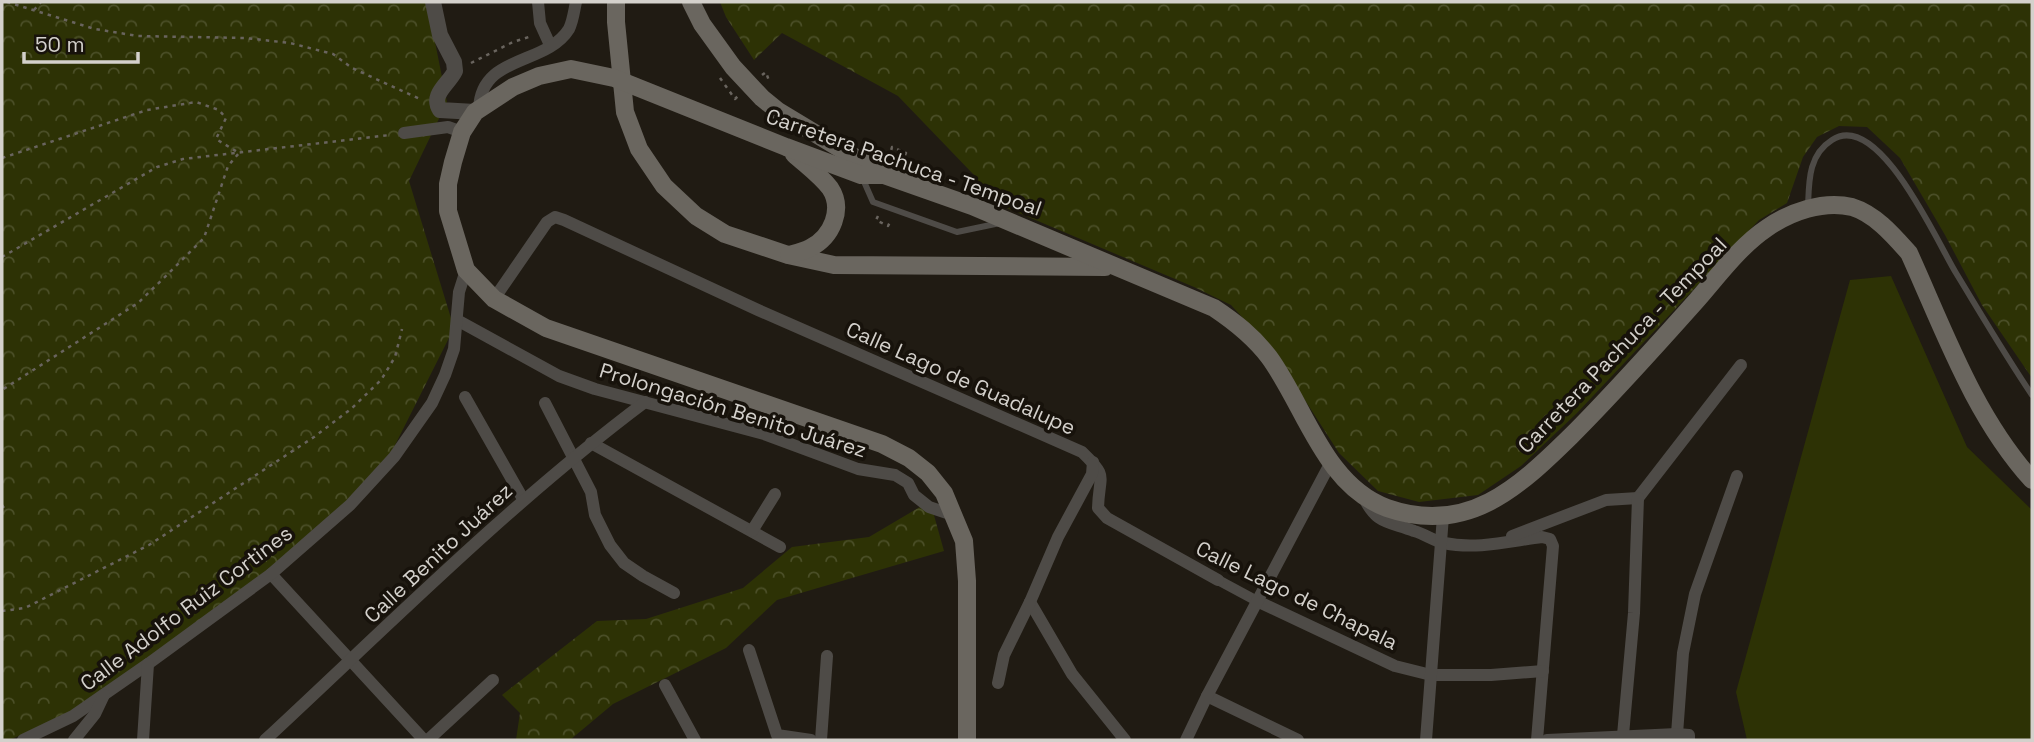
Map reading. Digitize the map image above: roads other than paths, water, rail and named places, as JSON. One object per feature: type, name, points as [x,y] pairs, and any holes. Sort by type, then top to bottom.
[{"type":"main road","points":[[616,2],[615,22],[625,112],[639,149],[664,186],[696,216],[725,234],[788,255],[834,265],[1116,267]]},
{"type":"main road","points":[[691,2],[702,24],[733,67],[762,98],[778,111],[884,175]]},
{"type":"main road","name":"Carretera Pachuca - Tempoal","points":[[967,740],[968,582],[964,541],[956,516],[944,493],[928,473],[909,458],[881,444],[546,328],[494,299],[466,270],[448,211],[450,173],[463,132],[477,110],[513,87],[539,76],[571,69],[614,78],[861,175],[884,175],[1008,221],[1214,307],[1245,329],[1269,357],[1331,462],[1346,481],[1363,496],[1388,508],[1424,515],[1463,513],[1489,504],[1540,466],[1614,392],[1765,229],[1787,215],[1808,209],[1827,205],[1852,207],[1890,231],[1909,253],[1989,424],[2011,457],[2032,480]]},
{"type":"main road","points":[[786,147],[823,179],[832,191],[836,203],[832,228],[823,239],[811,248],[788,255]]},
{"type":"street","points":[[433,2],[440,35],[454,62],[455,71],[436,99],[436,106],[440,110],[477,110],[484,85],[492,76],[547,39],[559,40],[569,29],[576,2]]},
{"type":"street","points":[[538,2],[540,23],[547,39]]},
{"type":"street","points":[[404,133],[448,127],[463,132]]},
{"type":"street","name":"Calle Lago de Guadalupe","points":[[494,299],[547,222],[555,218],[1082,452],[1093,462]]},
{"type":"street","name":"Calle Adolfo Ruiz Cortines","points":[[23,740],[73,716],[148,664],[271,574],[350,506],[394,457],[432,403],[454,349],[459,292],[466,270]]},
{"type":"street","name":"Prolongación Benito Juárez","points":[[457,320],[559,376],[764,435],[858,469],[895,475],[908,483],[914,495],[929,507],[956,516]]},
{"type":"street","points":[[1623,735],[1634,613],[1638,498],[1741,365]]},
{"type":"street","points":[[465,397],[523,499]]},
{"type":"street","name":"Calle Benito Juárez","points":[[265,740],[523,499],[573,456],[645,402]]},
{"type":"street","points":[[545,403],[590,492],[595,515],[617,554],[624,563],[674,593]]},
{"type":"street","points":[[590,443],[780,547]]},
{"type":"street","points":[[998,683],[1004,654],[1058,537],[1092,474],[1093,462]]},
{"type":"street","name":"Calle Lago de Chapala","points":[[1093,462],[1101,470],[1102,477],[1098,508],[1107,518],[1257,601],[1395,666],[1431,675],[1491,675],[1543,671]]},
{"type":"street","points":[[1186,740],[1331,462]]},
{"type":"street","points":[[1547,740],[1623,735],[1685,736],[1683,653],[1695,594],[1737,476]]},
{"type":"street","points":[[752,531],[775,494]]},
{"type":"street","points":[[1363,496],[1371,513],[1383,521],[1417,531],[1441,543],[1465,547],[1542,537],[1550,539],[1553,546],[1537,740]]},
{"type":"street","points":[[1499,542],[1606,500],[1638,498]]},
{"type":"street","points":[[1426,740],[1443,516]]},
{"type":"street","points":[[271,574],[426,740],[493,680]]},
{"type":"street","points":[[1030,602],[1072,674],[1125,740]]},
{"type":"street","points":[[749,650],[777,735],[811,740]]},
{"type":"street","points":[[821,740],[827,656]]},
{"type":"street","points":[[143,740],[148,664]]},
{"type":"street","points":[[665,685],[695,740]]},
{"type":"street","points":[[74,740],[95,714],[104,694]]},
{"type":"street","points":[[1207,696],[1298,740]]},
{"type":"lane","points":[[1808,209],[1810,169],[1822,147],[1835,138],[1847,136],[1863,140],[1871,146],[1894,169],[1914,197],[1953,268],[2032,395]]},
{"type":"lane","points":[[861,175],[873,202],[957,232],[1008,221]]}]
